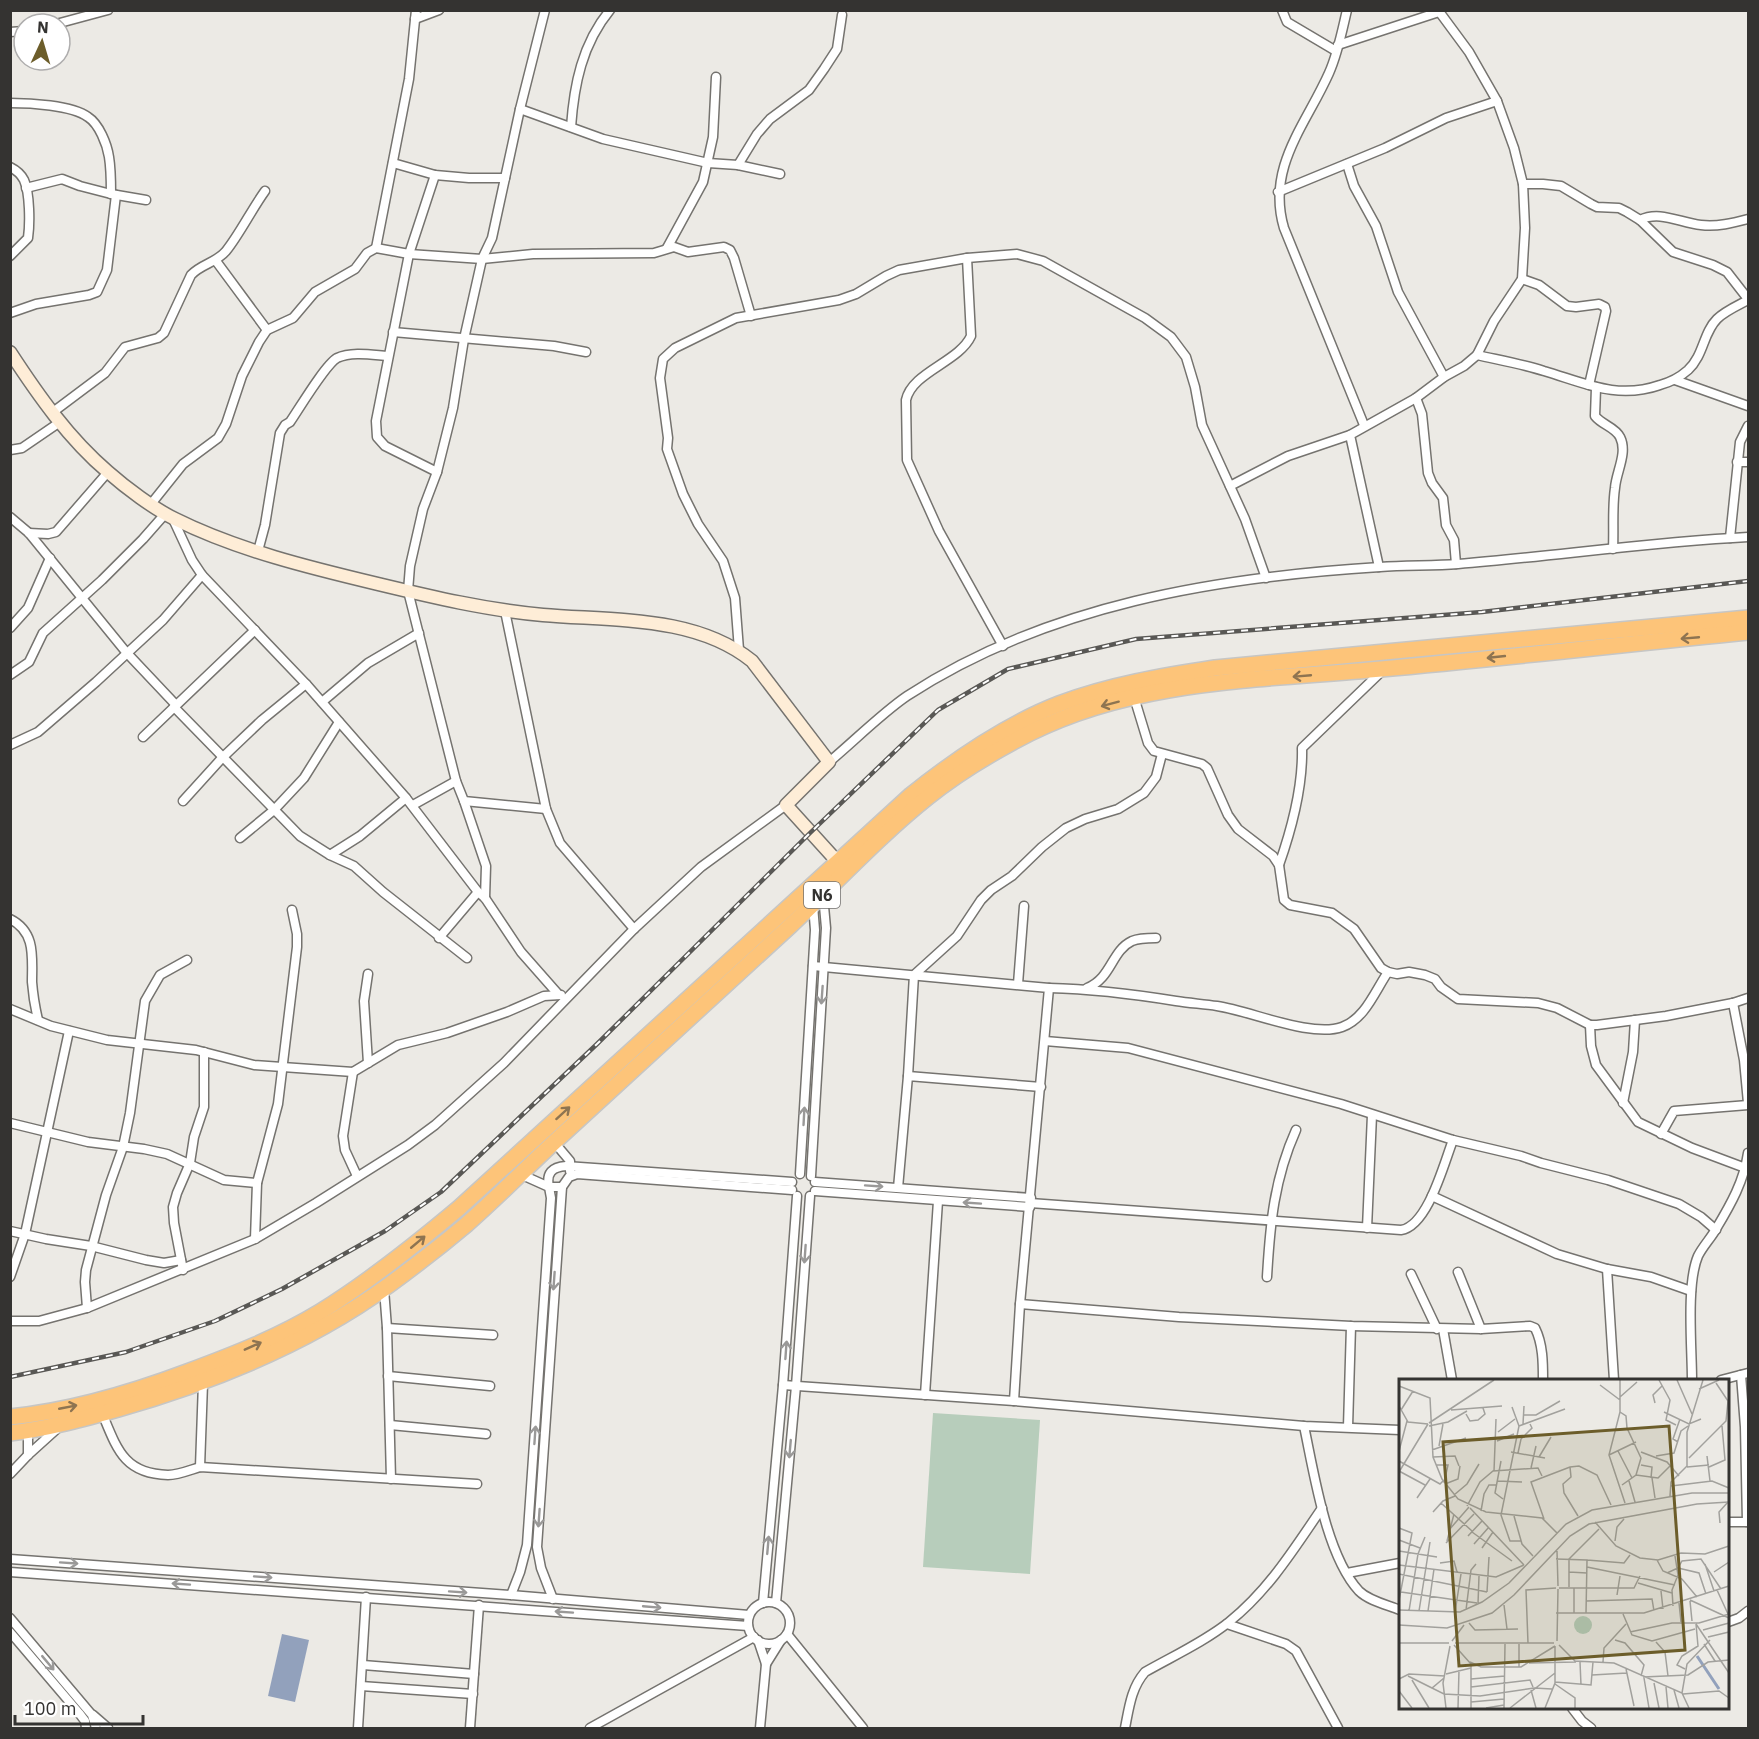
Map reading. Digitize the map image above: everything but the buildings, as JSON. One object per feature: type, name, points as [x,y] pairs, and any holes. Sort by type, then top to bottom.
[{"type":"highway","name":"N6","points":[[10,1417],[87,1403],[152,1385],[226,1358],[320,1312],[370,1279],[459,1208],[842,867],[910,795],[958,758],[1018,723],[1059,704],[1161,676],[1215,668],[1749,618]]},
{"type":"highway","name":"N6","points":[[10,1433],[62,1424],[203,1383],[283,1348],[384,1289],[470,1222],[520,1173],[818,899],[842,867],[880,839],[929,796],[1000,749],[1034,731],[1086,710],[1134,697],[1212,683],[1385,669],[1749,632]]},
{"type":"street","points":[[72,20],[108,10]]},
{"type":"street","points":[[376,248],[409,80],[416,15],[439,10]]},
{"type":"street","points":[[439,938],[481,895],[486,866],[456,781],[418,633],[408,591],[410,566],[453,408],[464,339],[482,259],[492,238],[520,109],[545,10]]},
{"type":"street","points":[[571,127],[573,92],[583,56],[610,10]]},
{"type":"street","points":[[1230,486],[1288,456],[1350,435],[1364,425],[1416,398],[1444,377],[1464,366],[1477,355],[1494,321],[1522,279],[1525,228],[1523,184],[1514,148],[1497,101],[1469,52],[1438,11],[1337,48],[1287,22],[1282,10]]},
{"type":"street","points":[[1347,10],[1330,71],[1285,159],[1278,192],[1279,211],[1284,228],[1364,425]]},
{"type":"street","points":[[738,165],[757,134],[770,119],[809,90],[824,69],[837,49],[842,15]]},
{"type":"street","points":[[667,248],[704,182],[713,137],[716,77]]},
{"type":"street","points":[[1278,192],[1385,148],[1446,118],[1497,101]]},
{"type":"street","points":[[10,103],[33,102],[87,116],[96,126],[109,155],[114,195],[107,270],[97,292],[36,304],[10,313]]},
{"type":"street","points":[[520,109],[603,140],[708,163],[738,165],[780,174]]},
{"type":"street","points":[[393,164],[435,175],[505,178]]},
{"type":"street","points":[[1347,164],[1354,186],[1376,226],[1398,292],[1444,377]]},
{"type":"street","points":[[10,166],[20,173],[26,188],[28,236],[10,256]]},
{"type":"street","points":[[435,175],[409,254],[376,421],[378,437],[385,446],[437,472]]},
{"type":"street","points":[[26,188],[62,179],[114,195],[146,200]]},
{"type":"street","points":[[1477,355],[1543,370],[1593,387],[1624,392],[1644,391],[1675,380],[1689,369],[1701,352],[1711,326],[1718,317],[1749,299],[1727,272],[1673,252],[1640,220],[1619,208],[1591,204],[1561,186],[1523,184]]},
{"type":"street","points":[[10,450],[22,448],[105,373],[125,347],[158,338],[164,333],[191,275],[198,267],[216,261],[227,250],[265,191]]},
{"type":"street","points":[[1640,220],[1654,215],[1702,225],[1725,224],[1749,219]]},
{"type":"street","points":[[152,504],[183,464],[218,438],[226,424],[242,376],[267,330],[293,318],[315,292],[355,269],[371,249],[482,259],[533,254],[654,253],[674,247],[688,252],[724,247],[730,250],[739,272],[751,316]]},
{"type":"street","points":[[739,650],[735,598],[723,561],[698,525],[683,494],[667,449],[668,438],[660,378],[663,359],[675,348],[736,318],[839,300],[856,294],[899,270],[967,258],[1017,254],[1043,261],[1145,318],[1171,337],[1186,357],[1196,387],[1202,425],[1245,519],[1266,578]]},
{"type":"street","points":[[967,258],[972,336],[960,351],[908,391],[906,399],[907,460],[939,531],[1003,645]]},
{"type":"street","points":[[216,261],[267,330]]},
{"type":"street","points":[[1522,279],[1539,285],[1568,306],[1599,304],[1605,307],[1593,387],[1595,416],[1611,427],[1620,437],[1622,449],[1621,467],[1615,486],[1613,549]]},
{"type":"street","points":[[393,332],[554,346],[586,352]]},
{"type":"street","points":[[11,354],[56,417],[108,472],[169,516],[200,530],[297,565],[408,591],[505,611],[650,623],[696,632],[739,650],[752,661],[829,762]]},
{"type":"street","points":[[258,551],[265,525],[280,433],[285,425],[290,423],[325,371],[336,359],[350,354],[388,356]]},
{"type":"street","points":[[1675,380],[1749,406]]},
{"type":"street","points":[[1416,398],[1422,414],[1428,473],[1443,498],[1446,525],[1454,540],[1456,564]]},
{"type":"street","points":[[1730,538],[1740,442],[1749,426]]},
{"type":"street","points":[[1350,435],[1379,567]]},
{"type":"street","points":[[1737,462],[1749,462]]},
{"type":"street","points":[[29,533],[56,532],[108,472]]},
{"type":"street","points":[[169,516],[202,575],[306,684],[413,806],[521,952],[563,996]]},
{"type":"street","points":[[10,675],[29,662],[43,633],[169,516]]},
{"type":"street","points":[[10,517],[29,533],[126,652],[222,758],[300,836],[330,855],[354,866],[439,938],[467,958]]},
{"type":"street","points":[[10,1321],[39,1321],[87,1308],[182,1265],[255,1239],[408,1144],[435,1125],[504,1063],[563,996],[701,867],[786,805],[829,762],[905,697],[967,660],[1044,629],[1116,605],[1173,592],[1266,578],[1379,567],[1456,564],[1749,537]]},
{"type":"street","points":[[10,628],[28,608],[50,558]]},
{"type":"street","points":[[10,745],[38,732],[96,682],[163,620],[202,575]]},
{"type":"street","points":[[505,611],[546,809],[560,843],[634,929]]},
{"type":"street","points":[[143,737],[255,630]]},
{"type":"street","points":[[322,702],[368,663],[418,633]]},
{"type":"street","points":[[1385,669],[1302,748],[1303,767],[1293,820],[1279,865],[1284,900],[1290,905],[1322,910],[1332,914],[1354,929],[1373,958],[1388,972],[1425,975],[1435,979],[1441,987],[1458,999],[1538,1003],[1557,1008],[1590,1025],[1635,1020],[1733,1003],[1749,998]]},
{"type":"street","points":[[183,801],[222,758],[262,720],[306,684]]},
{"type":"street","points":[[1134,697],[1148,743],[1154,751],[1202,764],[1207,768],[1228,815],[1238,829],[1273,856],[1279,865]]},
{"type":"street","points":[[240,838],[274,810],[304,778],[339,722]]},
{"type":"street","points":[[898,1188],[914,975],[957,936],[981,900],[991,890],[1012,876],[1066,828],[1085,819],[1118,809],[1144,793],[1156,777],[1162,754]]},
{"type":"street","points":[[413,806],[456,781]]},
{"type":"street","points":[[330,855],[360,836],[406,798]]},
{"type":"street","points":[[464,801],[546,809]]},
{"type":"street","points":[[786,805],[842,867]]},
{"type":"street","points":[[763,1603],[783,1385],[794,1189],[800,1174],[818,899]]},
{"type":"street","points":[[776,1604],[813,1186],[826,928],[818,899]]},
{"type":"street","points":[[1018,984],[1024,906]]},
{"type":"street","points":[[255,1239],[257,1183],[278,1104],[297,947],[292,910]]},
{"type":"street","points":[[10,919],[18,923],[31,942],[33,994],[38,1020]]},
{"type":"street","points":[[1087,988],[1102,980],[1121,950],[1129,942],[1156,938]]},
{"type":"street","points":[[87,1308],[84,1282],[91,1246],[123,1147],[130,1113],[145,1001],[160,975],[187,960]]},
{"type":"street","points":[[813,966],[1048,988],[1087,988],[1217,1006],[1279,1022],[1312,1028],[1336,1029],[1345,1026],[1364,1012],[1388,972]]},
{"type":"street","points":[[368,974],[364,1001],[368,1063]]},
{"type":"street","points":[[1014,1401],[1020,1304],[1048,988]]},
{"type":"street","points":[[10,1009],[69,1031],[138,1045],[204,1052],[254,1065],[353,1072],[398,1045],[447,1034],[544,996],[563,996]]},
{"type":"street","points":[[1661,1134],[1674,1111],[1749,1104],[1744,1060],[1733,1003]]},
{"type":"street","points":[[1623,1103],[1631,1063],[1635,1020]]},
{"type":"street","points":[[1590,1025],[1591,1046],[1596,1065],[1638,1122],[1692,1148],[1747,1168]]},
{"type":"street","points":[[10,1277],[25,1234],[69,1031]]},
{"type":"street","points":[[1045,1041],[1128,1048],[1297,1092],[1453,1140],[1608,1180],[1679,1204],[1701,1217],[1716,1230]]},
{"type":"street","points":[[182,1265],[173,1207],[190,1163],[194,1137],[204,1107],[204,1052]]},
{"type":"street","points":[[353,1072],[343,1136],[345,1150],[357,1176]]},
{"type":"street","points":[[908,1076],[1041,1087]]},
{"type":"street","points":[[1367,1228],[1372,1115]]},
{"type":"street","points":[[10,1123],[88,1142],[167,1154],[224,1180],[257,1183]]},
{"type":"street","points":[[1267,1277],[1270,1222],[1281,1168],[1296,1130]]},
{"type":"street","points":[[813,1186],[898,1188],[1030,1203],[1270,1222],[1408,1229],[1414,1225],[1432,1196],[1453,1140]]},
{"type":"street","points":[[511,1595],[527,1545],[536,1485],[562,1187],[569,1177],[571,1166],[566,1153],[554,1142]]},
{"type":"street","points":[[1692,1379],[1691,1291],[1694,1271],[1699,1255],[1742,1183],[1749,1153]]},
{"type":"street","points":[[553,1599],[541,1568],[537,1547],[536,1485],[551,1198],[548,1181],[550,1173],[556,1167],[571,1166],[794,1189],[806,1197],[813,1186]]},
{"type":"street","points":[[520,1173],[549,1188],[562,1187]]},
{"type":"street","points":[[569,1177],[577,1174],[794,1189]]},
{"type":"street","points":[[800,1174],[813,1186],[938,1201],[1030,1203]]},
{"type":"street","points":[[1432,1196],[1557,1254],[1607,1269],[1651,1277],[1691,1291]]},
{"type":"street","points":[[925,1395],[938,1201]]},
{"type":"street","points":[[10,1231],[91,1246],[146,1260],[182,1265]]},
{"type":"street","points":[[1607,1269],[1614,1379]]},
{"type":"street","points":[[1458,1272],[1481,1329]]},
{"type":"street","points":[[1410,1274],[1440,1329],[1452,1379]]},
{"type":"street","points":[[384,1289],[391,1479]]},
{"type":"street","points":[[1020,1304],[1179,1317],[1351,1326],[1440,1329],[1520,1326],[1535,1328],[1543,1358],[1543,1379]]},
{"type":"street","points":[[1348,1427],[1351,1326]]},
{"type":"street","points":[[387,1328],[493,1335]]},
{"type":"street","points":[[1725,1379],[1745,1374],[1748,1522],[1729,1522]]},
{"type":"street","points":[[388,1376],[490,1386]]},
{"type":"street","points":[[200,1467],[203,1383]]},
{"type":"street","points":[[783,1385],[1014,1401],[1304,1426],[1399,1430]]},
{"type":"street","points":[[102,1413],[115,1445],[129,1464],[146,1471],[170,1475],[200,1467],[477,1484]]},
{"type":"street","points":[[10,1474],[62,1424]]},
{"type":"street","points":[[390,1425],[486,1434]]},
{"type":"street","points":[[1304,1426],[1322,1508],[1339,1558],[1347,1573],[1366,1597],[1399,1609]]},
{"type":"street","points":[[28,1431],[28,1455]]},
{"type":"street","points":[[1125,1728],[1131,1695],[1137,1681],[1145,1672],[1227,1624],[1270,1583],[1322,1508]]},
{"type":"street","points":[[10,1559],[511,1595],[749,1615]]},
{"type":"street","points":[[1347,1573],[1399,1563]]},
{"type":"street","points":[[10,1572],[748,1626]]},
{"type":"street","points":[[358,1728],[366,1597]]},
{"type":"street","points":[[760,1728],[766,1664],[748,1626],[749,1615],[763,1603],[783,1607],[789,1620],[784,1637],[766,1664]]},
{"type":"street","points":[[470,1728],[479,1605]]},
{"type":"street","points":[[1729,1622],[1749,1611]]},
{"type":"street","points":[[10,1618],[92,1715],[108,1728]]},
{"type":"street","points":[[1227,1624],[1286,1644],[1296,1651],[1338,1728]]},
{"type":"street","points":[[10,1632],[79,1713],[86,1728]]},
{"type":"street","points":[[756,1639],[765,1643],[773,1643],[784,1637]]},
{"type":"street","points":[[784,1637],[863,1728]]},
{"type":"street","points":[[590,1728],[756,1639]]},
{"type":"street","points":[[363,1665],[474,1674]]},
{"type":"street","points":[[361,1686],[473,1694]]},
{"type":"street","points":[[1573,1709],[1582,1721],[1591,1728]]},
{"type":"street","points":[[92,1715],[96,1728]]},
{"type":"green space","points":[[933,1413],[1040,1420],[1030,1574],[923,1567]]},
{"type":"water","points":[[282,1634],[309,1640],[295,1702],[268,1696]]},
{"type":"railway","points":[[10,1377],[126,1352],[215,1321],[282,1289],[385,1231],[441,1192],[597,1044],[938,710],[1008,669],[1136,639],[1482,612],[1748,581]]}]
